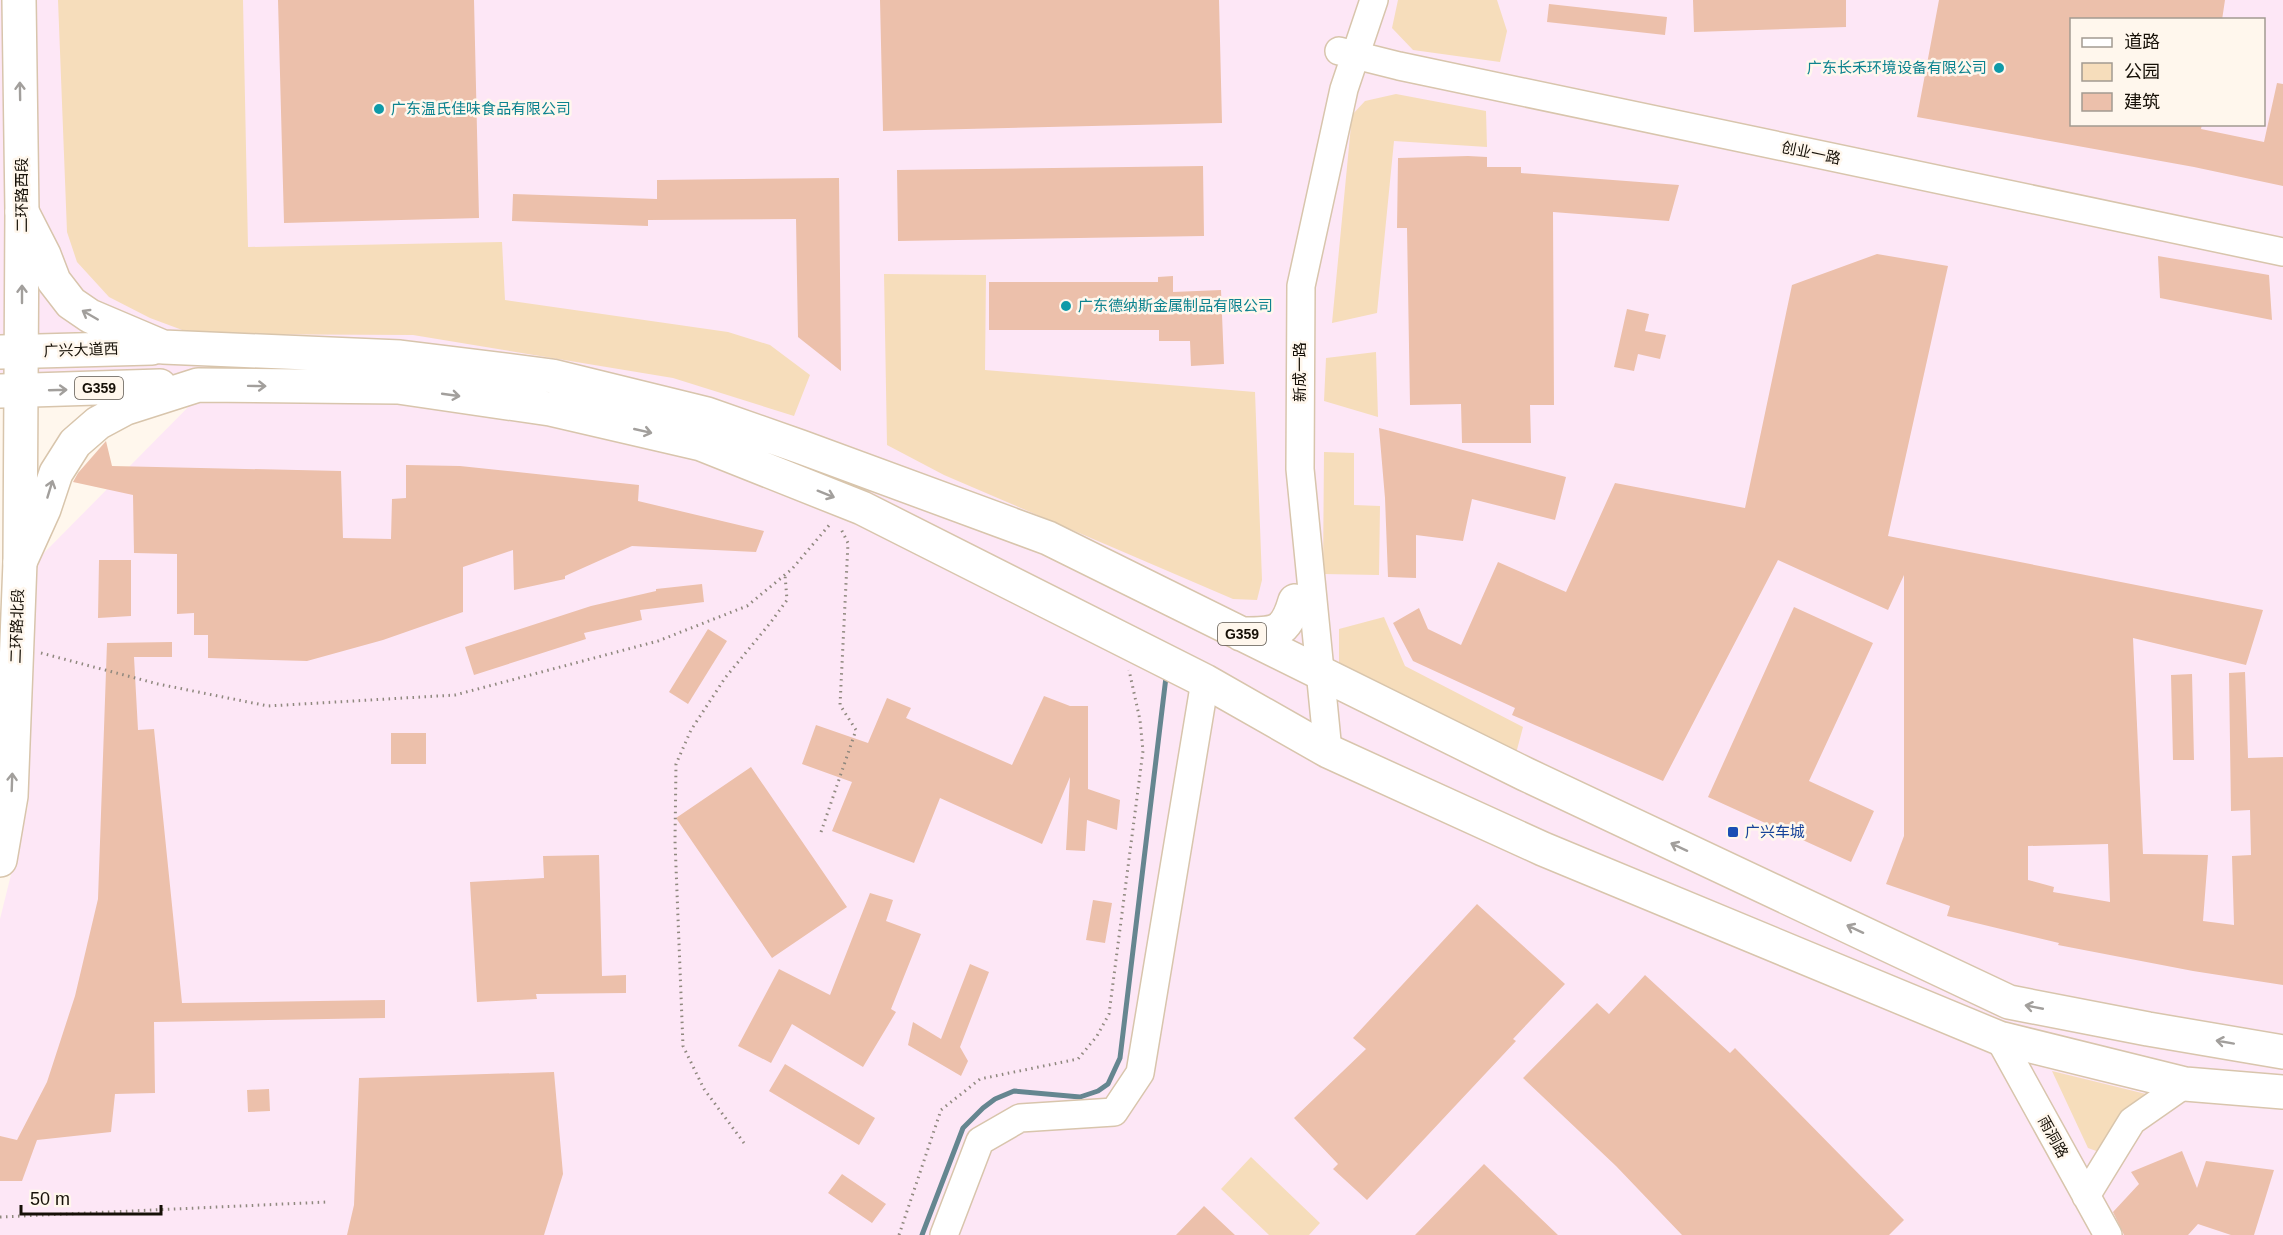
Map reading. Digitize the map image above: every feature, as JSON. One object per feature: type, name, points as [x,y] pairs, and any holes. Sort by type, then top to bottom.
[{"type":"main road","name":"二环路西段","points":[[10,391],[22,212],[10,125],[19,0]]},
{"type":"main road","points":[[22,212],[44,255],[54,281],[71,303],[90,316],[163,347]]},
{"type":"main road","name":"G359","points":[[163,347],[400,357],[552,376],[707,414],[1048,538],[1525,774],[2009,1002],[2283,1052]]},
{"type":"main road","name":"广兴大道西","points":[[11,352],[163,347]]},
{"type":"main road","points":[[20,562],[44,509],[56,473],[75,443],[98,423],[126,408],[198,385]]},
{"type":"main road","name":"G359","points":[[10,391],[198,385],[398,387],[550,410],[700,444],[841,510],[862,508],[1205,681],[1319,746],[1543,849],[1999,1038],[2185,1084],[2283,1092]]},
{"type":"main road","name":"二环路北段","points":[[0,860],[11,796],[20,562],[10,391]]},
{"type":"main road","points":[[1241,634],[1265,634],[1277,630],[1289,621],[1295,601]]},
{"type":"street","name":"新成一路","points":[[1319,746],[1311,668],[1300,469],[1301,286],[1344,89],[1347,54],[1357,0]]},
{"type":"street","name":"新成一路","points":[[1311,668],[1295,601],[1283,469],[1284,284],[1328,85],[1347,54],[1374,0]]},
{"type":"street","points":[[1374,0],[1380,42],[1386,55],[1399,66]]},
{"type":"street","name":"创业一路","points":[[1347,54],[2283,252]]},
{"type":"street","points":[[1339,113],[1360,83],[1375,73],[1399,66]]},
{"type":"street","points":[[944,1235],[980,1141],[1020,1118],[1114,1112],[1140,1073],[1205,681]]},
{"type":"street","name":"雨洞路","points":[[1999,1038],[2108,1235]]},
{"type":"street","points":[[2086,1196],[2132,1121],[2185,1084]]},
{"type":"path","points":[[16,646],[158,684],[268,706],[455,695],[658,641],[747,606],[784,575],[841,510]]},
{"type":"path","points":[[821,832],[856,730],[840,705],[848,543],[841,510]]},
{"type":"path","points":[[744,1143],[704,1089],[683,1046],[675,841],[676,764],[691,730],[725,678],[787,600],[784,575]]},
{"type":"path","points":[[899,1235],[941,1110],[980,1078],[1078,1059],[1097,1036],[1109,1014],[1143,751],[1140,720],[1123,639]]},
{"type":"path","points":[[0,1217],[327,1202]]},
{"type":"shaded area","points":[[0,0],[2283,0],[2283,1235],[0,1235],[0,919],[28,806],[37,560],[207,388],[0,376]]},
{"type":"green space","points":[[58,0],[243,0],[248,247],[502,242],[505,300],[728,332],[770,345],[810,375],[794,416],[673,378],[413,335],[193,334],[150,318],[109,297],[77,262],[67,232]]},
{"type":"green space","points":[[1398,0],[1497,0],[1507,31],[1500,62],[1413,50],[1392,28]]},
{"type":"green space","points":[[1396,94],[1486,111],[1487,147],[1394,141],[1377,313],[1332,323],[1352,115],[1365,101]]},
{"type":"green space","points":[[884,274],[986,275],[985,370],[1255,392],[1262,580],[1257,600],[1233,599],[944,475],[887,445]]},
{"type":"green space","points":[[1376,352],[1378,417],[1324,401],[1326,358]]},
{"type":"green space","points":[[1324,452],[1354,453],[1354,505],[1380,506],[1379,575],[1323,574]]},
{"type":"green space","points":[[1384,617],[1405,666],[1523,727],[1514,761],[1339,672],[1339,629]]},
{"type":"green space","points":[[2052,1071],[2146,1094],[2123,1113],[2099,1152],[2088,1148]]},
{"type":"green space","points":[[1251,1157],[1320,1223],[1309,1235],[1269,1235],[1221,1189]]},
{"type":"building","name":"广东温氏佳味食品有限公司","points":[[278,0],[474,0],[479,218],[284,223]]},
{"type":"building","points":[[880,0],[1219,0],[1222,123],[883,131]]},
{"type":"building","points":[[1693,0],[1846,0],[1846,27],[1694,32]]},
{"type":"building","name":"广东长禾环境设备有限公司","points":[[1939,0],[2225,0],[2222,18],[2070,18],[2070,126],[2202,126],[2201,129],[2264,142],[2277,83],[2283,84],[2283,186],[2194,167],[1917,117]]},
{"type":"building","points":[[1549,4],[1667,17],[1665,35],[1547,22]]},
{"type":"building","points":[[1487,157],[1487,167],[1521,167],[1521,173],[1679,185],[1669,221],[1553,212],[1554,405],[1530,405],[1531,443],[1462,443],[1461,404],[1410,405],[1407,228],[1397,228],[1398,158]]},
{"type":"building","points":[[1203,166],[1204,236],[898,241],[897,170]]},
{"type":"building","points":[[839,178],[841,371],[798,337],[796,219],[648,220],[648,226],[512,221],[513,194],[657,199],[657,180]]},
{"type":"building","points":[[1877,254],[1948,266],[1888,536],[2263,610],[2246,665],[2133,638],[2143,854],[2208,855],[2203,921],[2234,925],[2232,856],[2251,855],[2250,810],[2231,811],[2229,673],[2245,672],[2248,758],[2283,757],[2283,985],[2193,971],[2058,945],[2059,943],[1947,916],[1950,906],[1886,884],[1904,836],[1904,575],[1888,610],[1778,560],[1663,781],[1512,715],[1515,708],[1413,661],[1393,623],[1419,608],[1428,629],[1461,645],[1498,562],[1566,592],[1615,483],[1745,508],[1792,285]],"holes":[[[2108,844],[2110,902],[2053,892],[2054,887],[2028,880],[2028,846]]]},
{"type":"building","points":[[2158,256],[2269,275],[2272,320],[2160,298]]},
{"type":"building","name":"广东德纳斯金属制品有限公司","points":[[1173,276],[1173,292],[1221,290],[1224,364],[1191,366],[1190,341],[1159,341],[1159,330],[989,330],[989,282],[1158,282],[1158,277]]},
{"type":"building","points":[[1627,309],[1649,314],[1645,331],[1666,335],[1660,359],[1638,354],[1634,371],[1614,367]]},
{"type":"building","points":[[1379,428],[1566,477],[1555,520],[1472,499],[1463,541],[1416,535],[1416,578],[1388,577]]},
{"type":"building","points":[[106,441],[112,466],[341,471],[343,538],[391,539],[392,499],[406,498],[406,465],[460,466],[639,485],[638,501],[764,531],[756,552],[632,546],[565,576],[565,579],[514,590],[513,550],[463,567],[463,612],[383,640],[307,661],[208,658],[208,635],[194,635],[194,613],[177,614],[177,554],[134,553],[133,495],[73,482]]},
{"type":"building","points":[[99,560],[131,560],[131,616],[98,618]]},
{"type":"building","points":[[702,584],[704,602],[640,610],[642,620],[584,633],[586,639],[474,675],[465,647],[591,606],[656,591],[656,589]]},
{"type":"building","points":[[1794,607],[1873,643],[1809,781],[1874,811],[1851,862],[1708,797]]},
{"type":"building","points":[[708,629],[727,641],[688,704],[669,692]]},
{"type":"building","points":[[172,642],[172,657],[134,657],[138,730],[154,729],[182,1003],[385,1000],[385,1018],[154,1022],[155,1093],[115,1094],[111,1132],[37,1140],[22,1181],[0,1181],[0,1136],[17,1140],[47,1082],[75,996],[98,899],[107,643]]},
{"type":"building","points":[[2192,674],[2194,760],[2173,760],[2171,675]]},
{"type":"building","points":[[1044,696],[1070,706],[1088,706],[1088,789],[1120,800],[1117,830],[1087,820],[1085,851],[1066,850],[1070,777],[1042,844],[940,798],[914,863],[832,831],[852,782],[802,764],[816,725],[868,743],[887,698],[911,708],[906,718],[1012,765]]},
{"type":"building","points":[[391,733],[426,733],[426,764],[391,764]]},
{"type":"building","points":[[751,767],[847,907],[772,958],[676,818]]},
{"type":"building","points":[[599,855],[602,976],[626,975],[626,993],[536,994],[537,999],[477,1002],[470,882],[544,878],[543,856]]},
{"type":"building","points":[[870,893],[893,900],[886,921],[921,934],[891,1009],[896,1012],[863,1067],[792,1024],[771,1063],[738,1046],[779,969],[830,995]]},
{"type":"building","points":[[1093,900],[1112,903],[1105,943],[1086,940]]},
{"type":"building","points":[[1477,904],[1565,984],[1513,1039],[1516,1041],[1367,1200],[1333,1169],[1338,1164],[1294,1118],[1366,1049],[1353,1038]]},
{"type":"building","points":[[970,964],[989,972],[960,1047],[968,1061],[961,1076],[908,1045],[913,1022],[941,1039]]},
{"type":"building","points":[[1645,975],[1730,1053],[1735,1048],[1904,1220],[1889,1235],[1682,1235],[1616,1166],[1523,1078],[1597,1003],[1609,1014]]},
{"type":"building","points":[[785,1064],[875,1118],[859,1145],[769,1091]]},
{"type":"building","points":[[554,1072],[563,1174],[544,1235],[347,1235],[354,1205],[359,1078]]},
{"type":"building","points":[[269,1089],[270,1111],[248,1112],[247,1090]]},
{"type":"building","points":[[2182,1151],[2197,1188],[2206,1161],[2274,1170],[2254,1235],[2231,1235],[2198,1224],[2188,1235],[2124,1235],[2113,1212],[2139,1184],[2131,1172]]},
{"type":"building","points":[[1484,1164],[1558,1235],[1415,1235]]},
{"type":"building","points":[[842,1174],[886,1204],[872,1223],[828,1193]]},
{"type":"building","points":[[1204,1206],[1235,1235],[1176,1235]]},
{"type":"waterway","points":[[922,1235],[963,1128],[983,1108],[995,1099],[1014,1091],[1080,1097],[1098,1091],[1108,1084],[1120,1058],[1166,677]]},
{"type":"place","name":"广东长禾环境设备有限公司","points":[[1999,68]]},
{"type":"place","name":"广东温氏佳味食品有限公司","points":[[379,109]]},
{"type":"place","name":"广东德纳斯金属制品有限公司","points":[[1066,306]]},
{"type":"place","name":"广兴车城","points":[[1733,832]]}]
